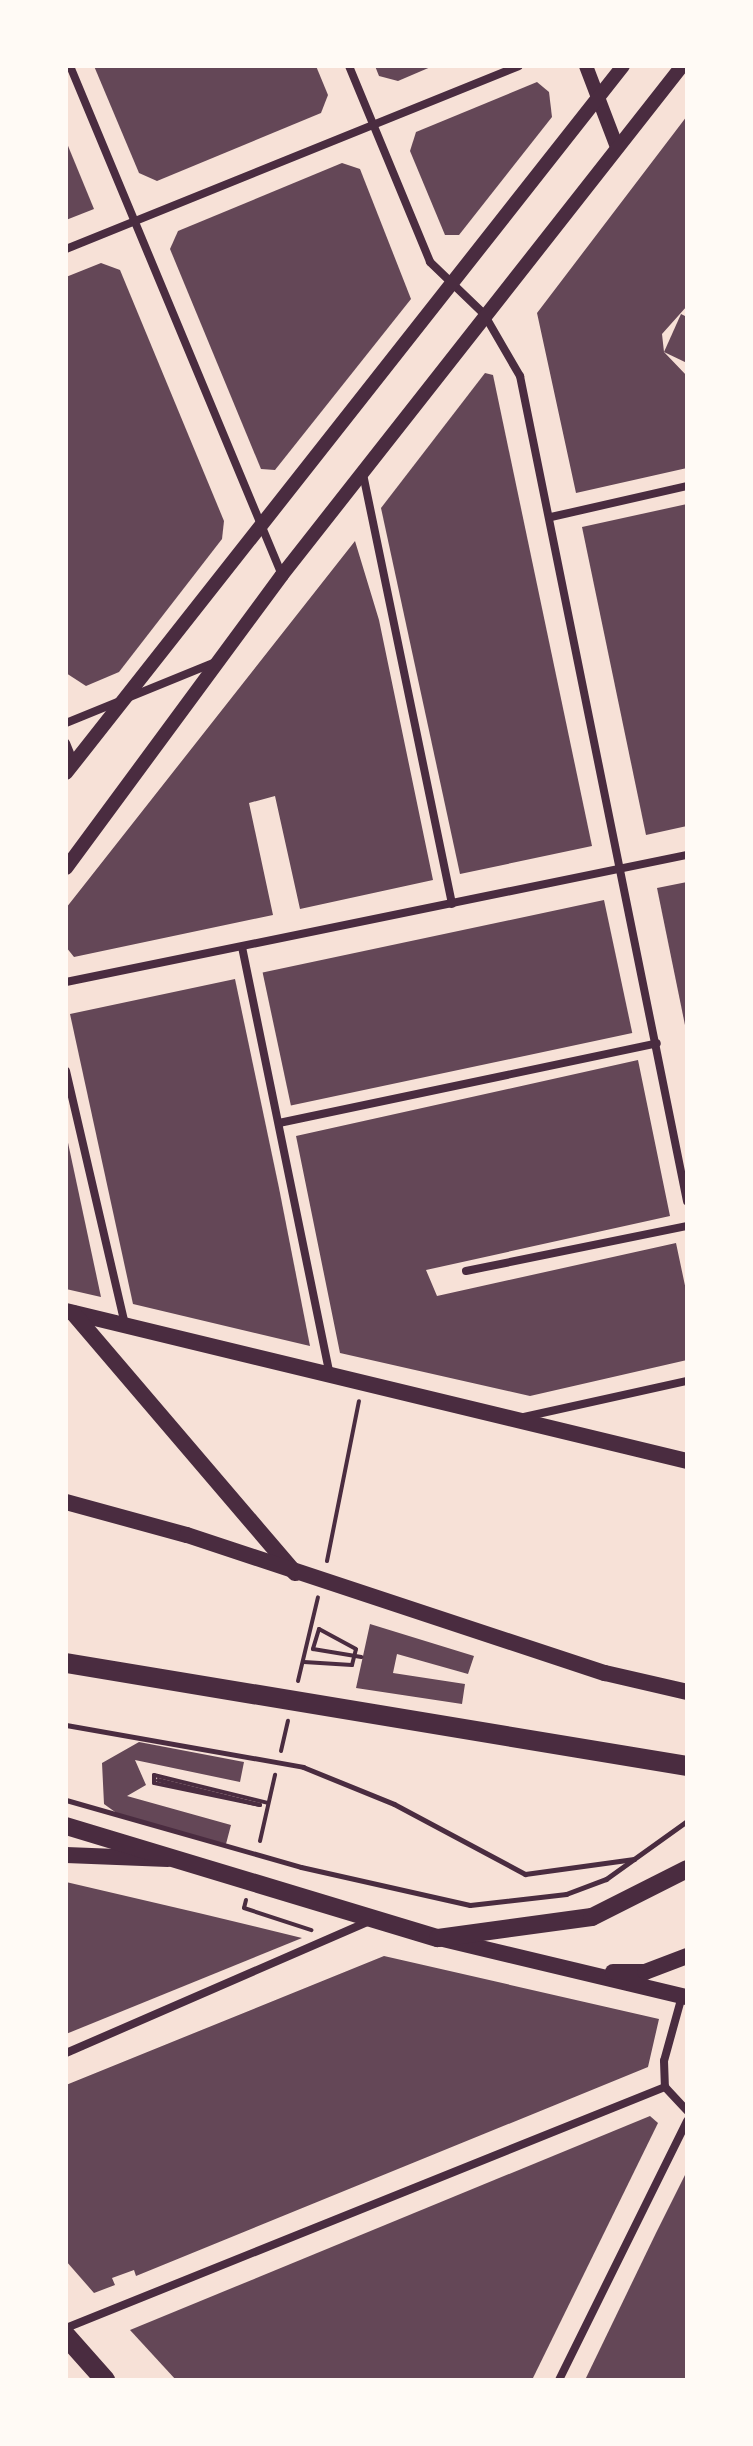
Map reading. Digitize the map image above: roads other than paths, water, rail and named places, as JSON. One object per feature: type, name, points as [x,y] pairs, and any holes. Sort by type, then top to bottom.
[{"type":"highway","points":[[66,1663],[687,1766]]},
{"type":"highway","points":[[66,2336],[105,2380]]},
{"type":"main road","points":[[69,1312],[687,1461]]},
{"type":"main road","points":[[69,1312],[296,1574]]},
{"type":"main road","points":[[66,1502],[605,1673],[687,1692]]},
{"type":"main road","points":[[66,1826],[438,1938],[684,1996]]},
{"type":"main road","points":[[66,1855],[171,1859]]},
{"type":"main road","points":[[438,1938],[592,1917],[687,1869]]},
{"type":"main road","points":[[583,1972],[645,1972],[687,1956]]},
{"type":"street","points":[[70,66],[282,575]]},
{"type":"street","points":[[349,66],[430,262],[484,314],[520,376],[623,868],[687,1201]]},
{"type":"street","points":[[66,249],[518,66]]},
{"type":"street","points":[[586,66],[617,147]]},
{"type":"street","points":[[70,768],[129,699],[454,288],[623,66]]},
{"type":"street","points":[[66,868],[282,575],[484,314],[682,66]]},
{"type":"street","points":[[363,473],[452,904]]},
{"type":"street","points":[[551,517],[687,486]]},
{"type":"street","points":[[66,723],[218,661]]},
{"type":"street","points":[[66,743],[70,768]]},
{"type":"street","points":[[66,982],[687,855]]},
{"type":"street","points":[[242,947],[330,1375]]},
{"type":"street","points":[[279,1123],[657,1043]]},
{"type":"street","points":[[66,1071],[126,1326]]},
{"type":"street","points":[[466,1271],[687,1226]]},
{"type":"street","points":[[513,1419],[687,1381]]},
{"type":"street","points":[[66,2053],[335,1939],[374,1919]]},
{"type":"street","points":[[684,1996],[664,2061],[665,2087],[687,2111]]},
{"type":"street","points":[[66,2328],[665,2087]]},
{"type":"street","points":[[559,2380],[687,2121]]},
{"type":"lane","points":[[66,1725],[303,1767],[394,1804],[525,1874],[639,1858]]},
{"type":"lane","points":[[66,1800],[301,1867],[470,1905],[566,1894],[639,1858],[687,1821]]}]
